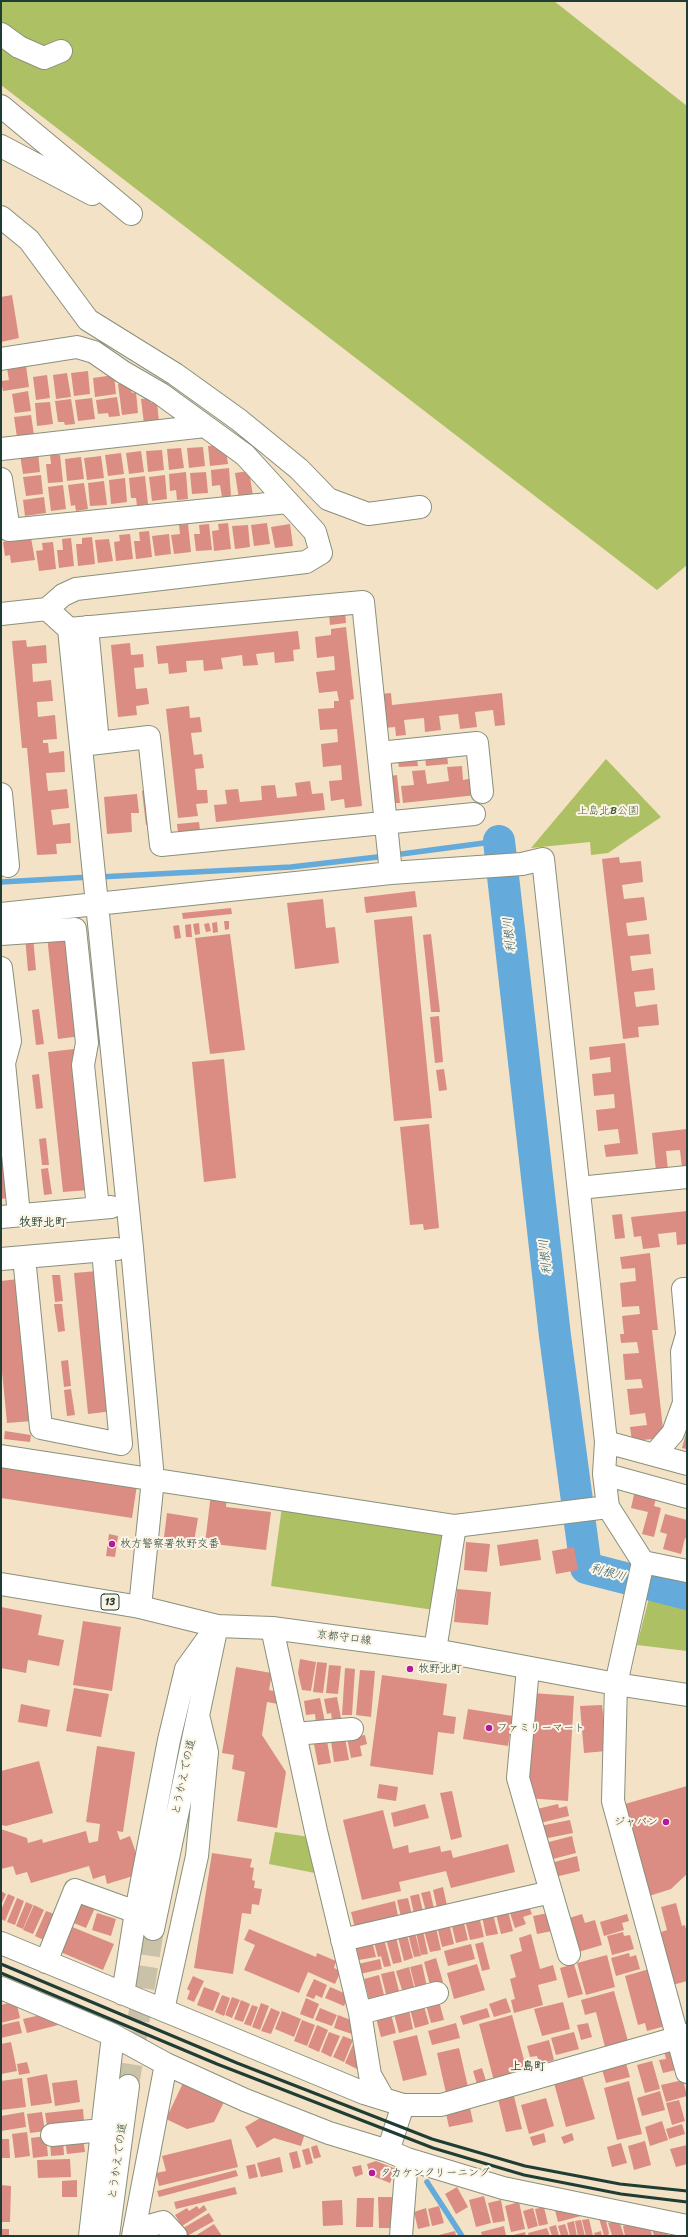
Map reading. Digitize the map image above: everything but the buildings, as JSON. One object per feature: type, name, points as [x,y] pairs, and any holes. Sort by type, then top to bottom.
[{"type":"street","points":[[1,34],[19,47],[44,58],[61,51]]},
{"type":"street","points":[[1,106],[131,214],[1,146]]},
{"type":"street","points":[[1,217],[29,240],[88,320],[175,374],[239,420],[299,469],[328,499],[368,514],[420,507]]},
{"type":"street","points":[[1,360],[76,347],[94,352],[123,372],[161,394],[245,455],[315,532],[321,553],[306,562],[76,589],[63,596],[47,609],[1,614]]},
{"type":"street","points":[[1,449],[205,426]]},
{"type":"street","points":[[1,479],[9,530],[288,502]]},
{"type":"street","points":[[47,609],[78,628],[364,602],[392,873]]},
{"type":"street","points":[[78,628],[89,744],[98,903],[128,1205],[152,1479],[140,1607]]},
{"type":"street","points":[[89,744],[149,737],[162,845],[474,814]]},
{"type":"street","points":[[379,753],[477,743],[482,792]]},
{"type":"street","points":[[1,794],[8,866]]},
{"type":"street","points":[[1,914],[392,873],[522,864],[543,859],[606,1442],[601,1508],[642,1566],[616,1684],[613,1801],[682,2037],[687,2072]]},
{"type":"street","points":[[1,934],[75,929],[87,1043],[83,1065],[98,1208]]},
{"type":"street","points":[[1,968],[10,1041],[4,1063],[10,1216],[128,1205]]},
{"type":"street","points":[[579,1188],[687,1177]]},
{"type":"street","points":[[1,1259],[132,1248]]},
{"type":"street","points":[[24,1257],[41,1428],[121,1444],[103,1251]]},
{"type":"street","points":[[654,1455],[673,1433],[684,1403],[682,1352],[687,1334],[683,1289],[687,1289]]},
{"type":"street","points":[[606,1442],[687,1464]]},
{"type":"street","points":[[1,1456],[455,1526],[601,1508]]},
{"type":"street","points":[[604,1474],[687,1497]]},
{"type":"street","points":[[435,1650],[455,1526]]},
{"type":"street","points":[[642,1566],[687,1571]]},
{"type":"street","name":"京都守口線","points":[[1,1584],[140,1607],[217,1626],[272,1628],[435,1650],[616,1684],[687,1695]]},
{"type":"street","points":[[123,1994],[136,1912],[169,1740],[186,1669],[217,1626]]},
{"type":"street","name":"とうかえでの道","points":[[153,1929],[217,1626]]},
{"type":"street","points":[[272,1628],[342,1940],[360,2013],[370,2075],[393,2102],[401,2236]]},
{"type":"street","points":[[528,1668],[518,1778],[569,1954]]},
{"type":"street","points":[[163,2010],[197,1856],[207,1752],[198,1714]]},
{"type":"street","points":[[295,1734],[352,1729]]},
{"type":"street","points":[[46,1962],[75,1890],[136,1912]]},
{"type":"street","points":[[342,1940],[551,1892]]},
{"type":"street","points":[[1,1943],[364,2093],[393,2102],[441,2105],[682,2037]]},
{"type":"street","points":[[1,1988],[112,2035],[166,2064],[266,2108],[329,2133],[503,2188],[687,2226]]},
{"type":"street","points":[[360,2013],[437,1993]]},
{"type":"street","points":[[90,2236],[112,2035]]},
{"type":"street","points":[[134,2233],[166,2064]]},
{"type":"street","name":"とうかえでの道","points":[[108,2236],[128,2086]]},
{"type":"street","points":[[52,2135],[102,2130]]},
{"type":"street","points":[[134,2233],[162,2222],[176,2236]]},
{"type":"green space","points":[[1,1],[554,1],[687,106],[687,565],[657,590],[1,85]]},
{"type":"green space","name":"上島北B公園","points":[[606,759],[661,817],[608,853],[591,855],[590,842],[531,848]]},
{"type":"green space","points":[[282,1507],[447,1532],[434,1610],[271,1586]]},
{"type":"green space","points":[[650,1594],[687,1602],[687,1651],[637,1645]]},
{"type":"green space","points":[[275,1832],[310,1837],[320,1874],[269,1864]]},
{"type":"waterway","points":[[394,855],[499,841]]},
{"type":"waterway","name":"利根川","points":[[499,841],[555,1336],[586,1568],[687,1594]]},
{"type":"waterway","points":[[99,877],[291,867],[386,856]]},
{"type":"waterway","points":[[1,882],[91,877]]},
{"type":"waterway","points":[[427,2182],[462,2236]]},
{"type":"tunnel","points":[[128,2086],[153,1929]]},
{"type":"railway","points":[[1,1964],[237,2063],[432,2139],[525,2166],[620,2184],[687,2191]]},
{"type":"railway","points":[[1,1973],[217,2064],[433,2148],[524,2175],[621,2194],[687,2202]]},
{"type":"place","name":"枚方警察署牧野交番","points":[[112,1544]]},
{"type":"place","name":"牧野北町","points":[[410,1669]]},
{"type":"place","name":"ファミリーマート","points":[[489,1728]]},
{"type":"place","name":"ジャパン","points":[[666,1822]]},
{"type":"place","name":"タカケンクリーニング","points":[[372,2173]]},
{"type":"district","name":"牧野北町","points":[[43,1223]]},
{"type":"district","name":"上島町","points":[[528,2067]]}]
